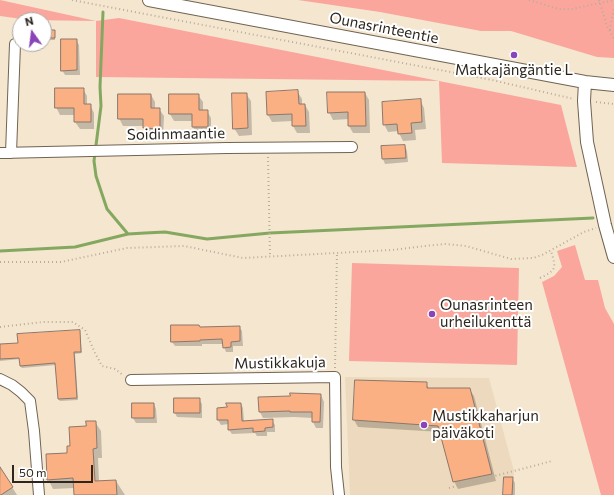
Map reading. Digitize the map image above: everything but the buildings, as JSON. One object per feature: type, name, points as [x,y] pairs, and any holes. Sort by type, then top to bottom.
[{"type":"street","name":"Ounasrinteentie","points":[[149,0],[585,82],[614,85]]},
{"type":"street","points":[[11,153],[14,52]]},
{"type":"street","points":[[585,82],[585,126],[605,225],[614,257]]},
{"type":"street","name":"Soidinmaantie","points":[[0,153],[268,147],[352,147]]},
{"type":"street","name":"Mustikkakuja","points":[[131,380],[335,377],[336,466],[339,495]]},
{"type":"street","points":[[0,379],[12,385],[30,401],[39,495]]},
{"type":"path","points":[[72,0],[492,80],[584,101],[614,104]]},
{"type":"path","points":[[529,0],[559,9],[572,9],[614,0]]},
{"type":"path","points":[[599,0],[614,39]]},
{"type":"path","points":[[610,31],[614,7]]},
{"type":"path","points":[[268,147],[270,256]]},
{"type":"path","points":[[0,262],[61,262],[127,248],[184,246],[243,258],[392,250],[445,244],[466,246],[511,259],[533,258],[542,255],[584,232],[605,225]]},
{"type":"path","points":[[540,278],[551,273],[554,268],[551,250]]},
{"type":"path","points":[[335,377],[337,252]]},
{"type":"path","points":[[0,327],[43,322],[73,322],[85,330],[94,353],[102,366],[115,369],[131,380]]},
{"type":"path","points":[[449,488],[552,461]]},
{"type":"shaded area","points":[[0,0],[96,21],[52,20],[52,12],[12,12],[12,18],[0,16]]},
{"type":"shaded area","points":[[298,0],[614,0],[614,58],[597,57],[511,31],[481,31],[380,12]]},
{"type":"shaded area","points":[[119,18],[561,105],[577,167],[442,163],[439,81],[96,77],[96,21]]},
{"type":"shaded area","points":[[575,245],[585,280],[598,280],[605,308],[614,324],[614,495],[601,495],[542,282],[554,276],[562,267],[557,251]]},
{"type":"shaded area","name":"Ounasrinteen urheilukenttä","points":[[352,263],[519,268],[517,365],[349,361]]},
{"type":"shaded area","name":"Mustikkaharjun päiväkoti","points":[[345,377],[489,378],[514,471],[513,495],[350,495]]},
{"type":"waterway","points":[[103,12],[100,87],[101,106],[94,161],[96,176],[107,209],[128,234]]},
{"type":"waterway","points":[[0,251],[75,247],[128,234],[145,233],[165,232],[207,239],[270,233],[593,218]]},
{"type":"place","name":"Matkajängäntie L","points":[[514,55]]},
{"type":"place","name":"Ounasrinteen urheilukenttä","points":[[432,314]]},
{"type":"place","name":"Mustikkaharjun päiväkoti","points":[[424,425]]}]
